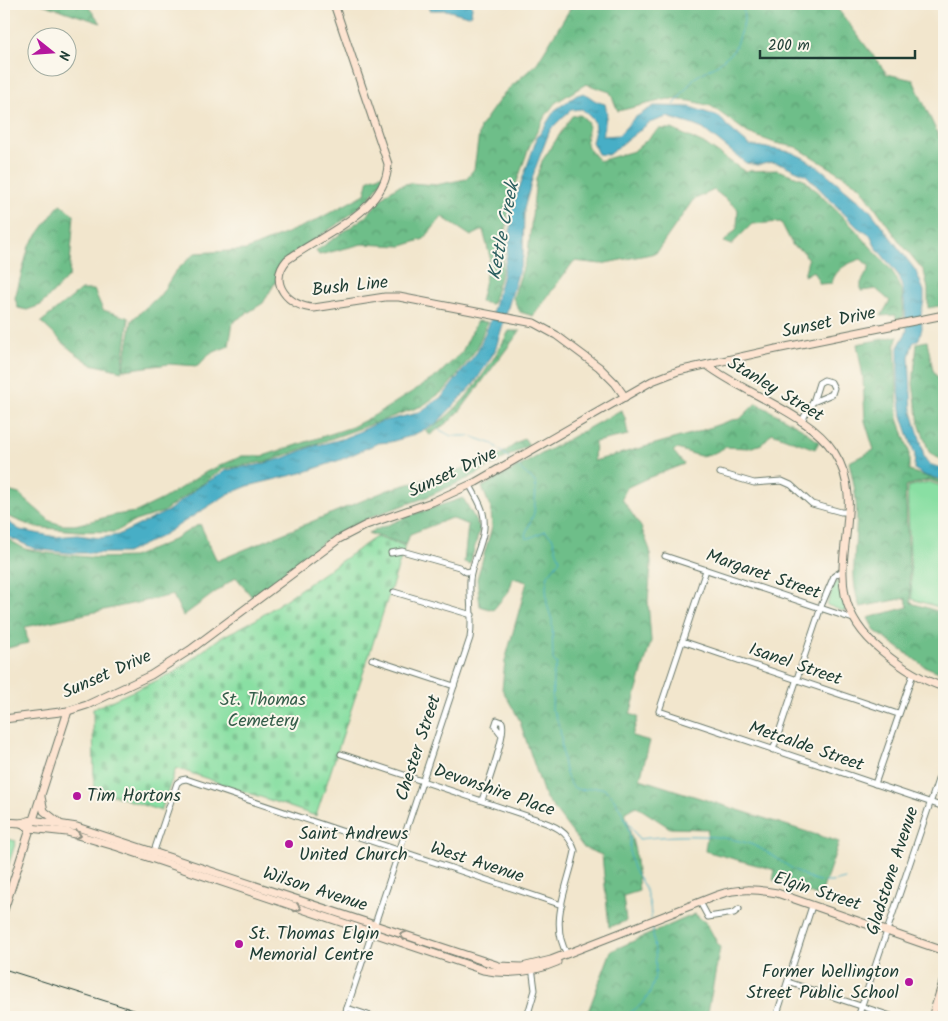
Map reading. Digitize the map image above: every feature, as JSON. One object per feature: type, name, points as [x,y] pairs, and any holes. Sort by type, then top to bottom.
[{"type":"street","name":"Bush Line","points":[[334,4],[388,164],[386,178],[380,190],[360,212],[287,260],[279,275],[281,288],[286,296],[294,302],[308,307],[392,296],[521,319],[540,326],[572,347],[605,373],[625,397]]},
{"type":"street","name":"Sunset Drive","points":[[4,719],[68,711],[151,675],[190,650],[339,539],[366,525],[432,502],[470,485],[659,377],[678,371],[944,315]]},
{"type":"street","name":"Stanley Street","points":[[707,365],[729,381],[801,422],[823,438],[839,462],[846,482],[848,497],[842,571],[845,596],[852,619],[879,649],[913,674],[944,687]]},
{"type":"street","points":[[801,422],[813,402],[818,383],[824,380],[831,382],[834,388],[832,394],[813,402]]},
{"type":"street","points":[[720,473],[754,483],[777,480],[786,482],[796,488],[812,504],[847,512]]},
{"type":"street","name":"Chester Street","points":[[344,1017],[470,638],[472,626],[471,571],[483,536],[484,522],[483,512],[470,485]]},
{"type":"street","points":[[391,553],[402,551],[459,567],[466,572],[471,571]]},
{"type":"street","name":"Margaret Street","points":[[665,556],[852,619]]},
{"type":"street","points":[[682,641],[706,570]]},
{"type":"street","points":[[773,750],[820,609],[834,576],[842,571]]},
{"type":"street","points":[[394,592],[472,615]]},
{"type":"street","name":"Isanel Street","points":[[682,641],[898,714]]},
{"type":"street","name":"Metcalde Street","points":[[682,641],[659,711],[944,807]]},
{"type":"street","points":[[372,659],[454,686]]},
{"type":"street","points":[[875,784],[913,674]]},
{"type":"street","points":[[4,910],[68,711]]},
{"type":"street","points":[[482,800],[500,745],[501,734]]},
{"type":"street","name":"Devonshire Place","points":[[341,754],[482,800],[561,829],[569,837],[575,851],[562,905],[560,935],[567,954]]},
{"type":"street","name":"Gladstone Avenue","points":[[858,1017],[944,762]]},
{"type":"street","name":"West Avenue","points":[[153,856],[177,783],[180,780],[186,779],[399,852],[562,905]]},
{"type":"street","points":[[41,796],[44,812],[60,824]]},
{"type":"street","name":"Wilson Avenue","points":[[4,822],[21,823],[32,820],[77,827],[153,856],[373,929],[491,965],[532,968],[567,954]]},
{"type":"street","name":"Wilson Avenue","points":[[21,823],[30,828],[67,832],[119,844]]},
{"type":"street","name":"Elgin Street","points":[[567,954],[700,902],[732,891],[753,889],[777,893],[944,951]]},
{"type":"street","points":[[700,902],[708,917],[734,913],[740,909]]},
{"type":"street","points":[[776,1017],[812,906]]},
{"type":"street","points":[[528,1017],[535,984],[532,968]]},
{"type":"street","points":[[932,1017],[944,978]]},
{"type":"street","points":[[788,982],[894,1017]]},
{"type":"street","points":[[347,1008],[374,1017]]},
{"type":"green space","points":[[42,4],[89,4],[89,8],[101,23]]},
{"type":"green space","points":[[573,4],[834,4],[887,74],[913,80],[944,148],[944,305],[928,308],[928,289],[924,271],[899,241],[860,186],[796,147],[775,143],[748,133],[711,106],[691,101],[668,99],[618,111],[610,92],[586,84],[555,103],[544,118],[529,147],[509,205],[502,270],[492,304],[480,302],[490,257],[483,230],[471,236],[442,217],[424,239],[402,246],[362,244],[319,255],[316,251],[365,217],[386,194],[398,186],[410,183],[436,185],[466,179],[474,169],[480,127],[505,92],[537,63]]},
{"type":"green space","points":[[580,115],[588,125],[586,140],[588,147],[599,161],[634,151],[659,129],[672,129],[708,146],[744,171],[777,170],[804,179],[853,227],[892,271],[902,292],[904,317],[896,319],[896,315],[881,316],[890,301],[876,289],[861,291],[861,283],[870,267],[861,259],[851,262],[839,270],[832,283],[820,284],[813,271],[804,276],[808,260],[804,252],[793,246],[781,222],[752,224],[731,245],[724,242],[737,228],[738,209],[714,190],[693,200],[656,253],[601,264],[574,261],[533,316],[520,312],[513,298],[528,253],[536,179],[542,161],[572,116]]},
{"type":"green space","points":[[384,174],[380,184],[368,200],[345,219],[283,261],[278,278],[263,303],[233,322],[229,346],[209,354],[198,366],[169,364],[123,370],[132,320],[161,294],[175,272],[195,253],[246,250],[313,222],[365,194],[369,179]]},
{"type":"green space","points":[[60,204],[74,215],[69,276],[41,305],[27,310],[18,308],[15,298],[29,246]]},
{"type":"green space","points":[[81,290],[94,290],[103,310],[129,318],[122,371],[91,364],[71,350],[41,322]]},
{"type":"green space","points":[[477,321],[487,322],[477,348],[445,390],[422,406],[269,461],[223,469],[163,512],[135,521],[115,532],[34,527],[4,515],[4,490],[19,494],[50,521],[62,525],[75,525],[136,512],[163,499],[206,472],[242,456],[263,456],[352,427],[377,414],[437,376],[462,352]]},
{"type":"green space","points":[[509,331],[520,331],[460,411],[430,435],[425,431],[438,423],[463,401],[484,373]]},
{"type":"green space","points":[[898,336],[895,345],[898,418],[909,451],[909,471],[944,482],[944,485],[929,480],[905,486],[911,603],[944,613],[944,674],[924,666],[875,631],[868,618],[908,607],[906,598],[860,607],[855,588],[854,569],[857,522],[854,488],[849,462],[874,450],[865,421],[863,377],[857,344]]},
{"type":"green space","points":[[927,341],[933,370],[944,389],[944,462],[929,452],[919,423],[913,384],[917,343]]},
{"type":"green space","points":[[756,403],[801,428],[819,442],[815,449],[772,433],[762,444],[749,448],[726,447],[712,454],[700,456],[677,449],[673,451],[684,464],[626,488],[622,499],[641,527],[650,550],[651,564],[648,601],[651,641],[630,714],[638,717],[632,736],[650,741],[640,779],[839,842],[820,897],[773,880],[775,870],[705,851],[708,829],[670,828],[636,806],[625,812],[635,851],[639,891],[623,896],[626,921],[609,927],[602,855],[584,848],[545,797],[519,719],[502,689],[505,661],[527,582],[513,578],[509,591],[493,610],[480,606],[477,579],[492,527],[491,509],[482,487],[621,410],[625,418],[628,435],[595,442],[594,461],[740,419]]},
{"type":"green space","points":[[524,438],[529,445],[467,479],[424,498],[376,515],[333,535],[252,597],[236,577],[183,616],[173,595],[25,627],[28,643],[4,649],[4,537],[25,549],[46,553],[98,558],[133,557],[167,543],[200,524],[217,561],[388,490],[475,465],[500,455]]},
{"type":"green space","points":[[929,482],[944,487],[944,609],[912,599],[907,487]]},
{"type":"green space","points":[[463,498],[480,528],[470,564],[464,562],[468,525],[451,518],[410,534],[406,545],[368,533],[417,513]]},
{"type":"green space","name":"St. Thomas Cemetery","points":[[376,537],[405,546],[316,816],[176,768],[161,811],[94,789],[93,709],[173,673],[220,638],[257,619]]},
{"type":"green space","points":[[835,582],[838,582],[846,610],[843,611],[827,605]]},
{"type":"green space","points":[[4,838],[16,841],[4,879]]},
{"type":"green space","points":[[695,914],[707,924],[720,948],[707,1017],[586,1017],[611,951]]},
{"type":"water","points":[[429,4],[471,4],[471,14],[468,16],[446,10],[430,10]]},
{"type":"water","name":"Kettle Creek","points":[[584,93],[596,101],[605,104],[607,113],[602,136],[619,135],[634,118],[654,106],[690,107],[720,117],[727,126],[749,145],[791,152],[804,158],[821,169],[869,209],[916,271],[924,291],[921,314],[922,328],[919,339],[913,343],[909,357],[912,412],[924,457],[929,464],[944,469],[944,480],[926,476],[914,469],[915,455],[902,416],[898,385],[898,347],[907,331],[903,291],[899,276],[875,246],[871,236],[857,227],[806,175],[782,164],[772,162],[758,165],[746,163],[703,129],[667,117],[649,123],[608,155],[598,154],[592,142],[595,130],[594,121],[582,109],[571,110],[550,130],[535,169],[524,209],[523,257],[495,351],[474,384],[437,423],[411,436],[390,442],[378,443],[340,460],[305,472],[248,486],[228,494],[160,537],[126,553],[69,553],[35,549],[4,535],[4,519],[20,530],[56,537],[77,535],[100,538],[118,535],[168,511],[199,487],[225,471],[284,458],[311,447],[345,438],[380,422],[418,413],[443,396],[477,352],[490,322],[510,239],[511,211],[537,138],[555,110],[577,95]]},
{"type":"waterway","points":[[674,105],[694,78],[718,64],[734,50],[744,22],[743,4]]},
{"type":"waterway","points":[[433,423],[438,429],[451,436],[470,436],[493,444],[510,459]]},
{"type":"waterway","points":[[514,463],[535,482],[534,513],[525,535],[526,538],[545,531],[552,537],[560,560],[548,575],[546,587],[547,604],[552,620],[553,660],[557,664],[553,675],[552,710],[559,725],[566,773],[574,787],[583,790],[597,787],[602,788],[611,795],[618,806],[629,833],[632,864],[647,894],[651,918]]},
{"type":"waterway","points":[[625,817],[639,839],[695,836],[737,840],[759,848],[810,878],[830,882],[845,879]]},
{"type":"waterway","points":[[624,1017],[643,1002],[654,982],[656,963],[652,924]]},
{"type":"railway","points":[[4,969],[156,1017]]},
{"type":"place","name":"Tim Hortons","points":[[77,796]]},
{"type":"place","name":"Saint Andrews United Church","points":[[289,844]]},
{"type":"place","name":"St. Thomas Elgin Memorial Centre","points":[[239,944]]},
{"type":"place","name":"Former Wellington Street Public School","points":[[909,982]]}]
